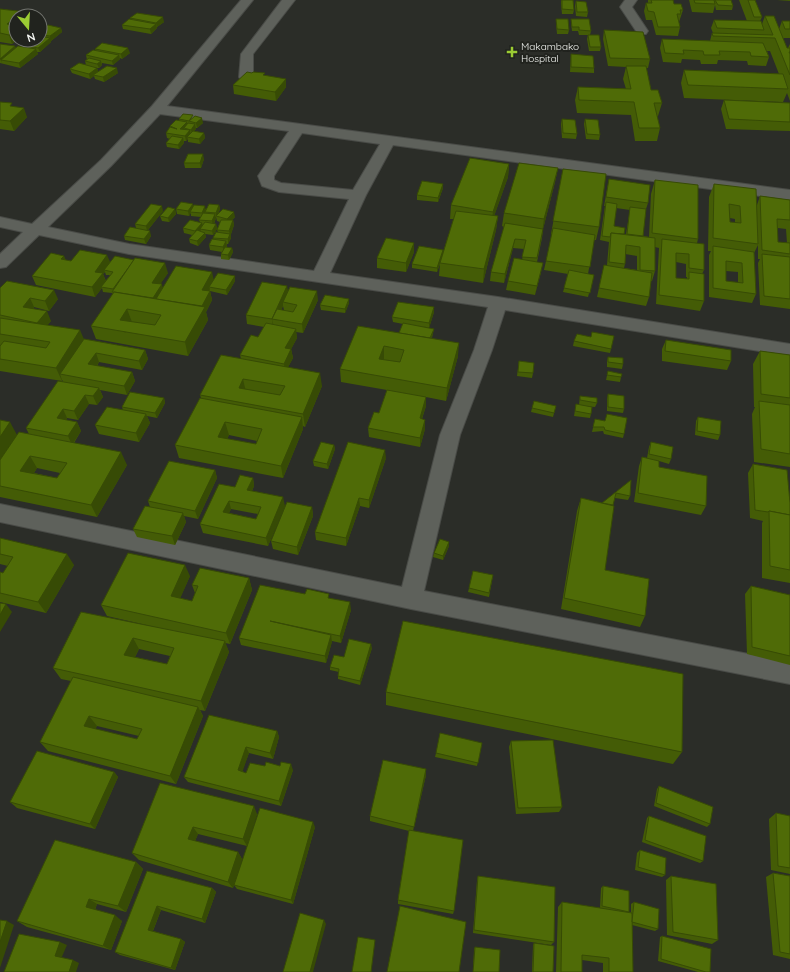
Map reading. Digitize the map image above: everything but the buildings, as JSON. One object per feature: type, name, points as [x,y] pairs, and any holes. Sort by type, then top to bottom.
[{"type":"street","points":[[0,263],[106,163],[157,109],[247,0]]},
{"type":"street","points":[[246,76],[246,54],[289,0]]},
{"type":"street","points":[[631,0],[626,7],[642,31]]},
{"type":"street","points":[[157,109],[790,194]]},
{"type":"street","points":[[298,128],[266,176],[267,183],[279,187],[358,195]]},
{"type":"street","points":[[320,277],[358,195],[389,140]]},
{"type":"street","points":[[0,222],[129,249],[498,303],[790,350]]},
{"type":"street","points":[[411,599],[450,435],[498,303]]},
{"type":"street","points":[[0,513],[411,599],[790,673]]},
{"type":"place","name":"Makambako Hospital","points":[[512,52]]}]
